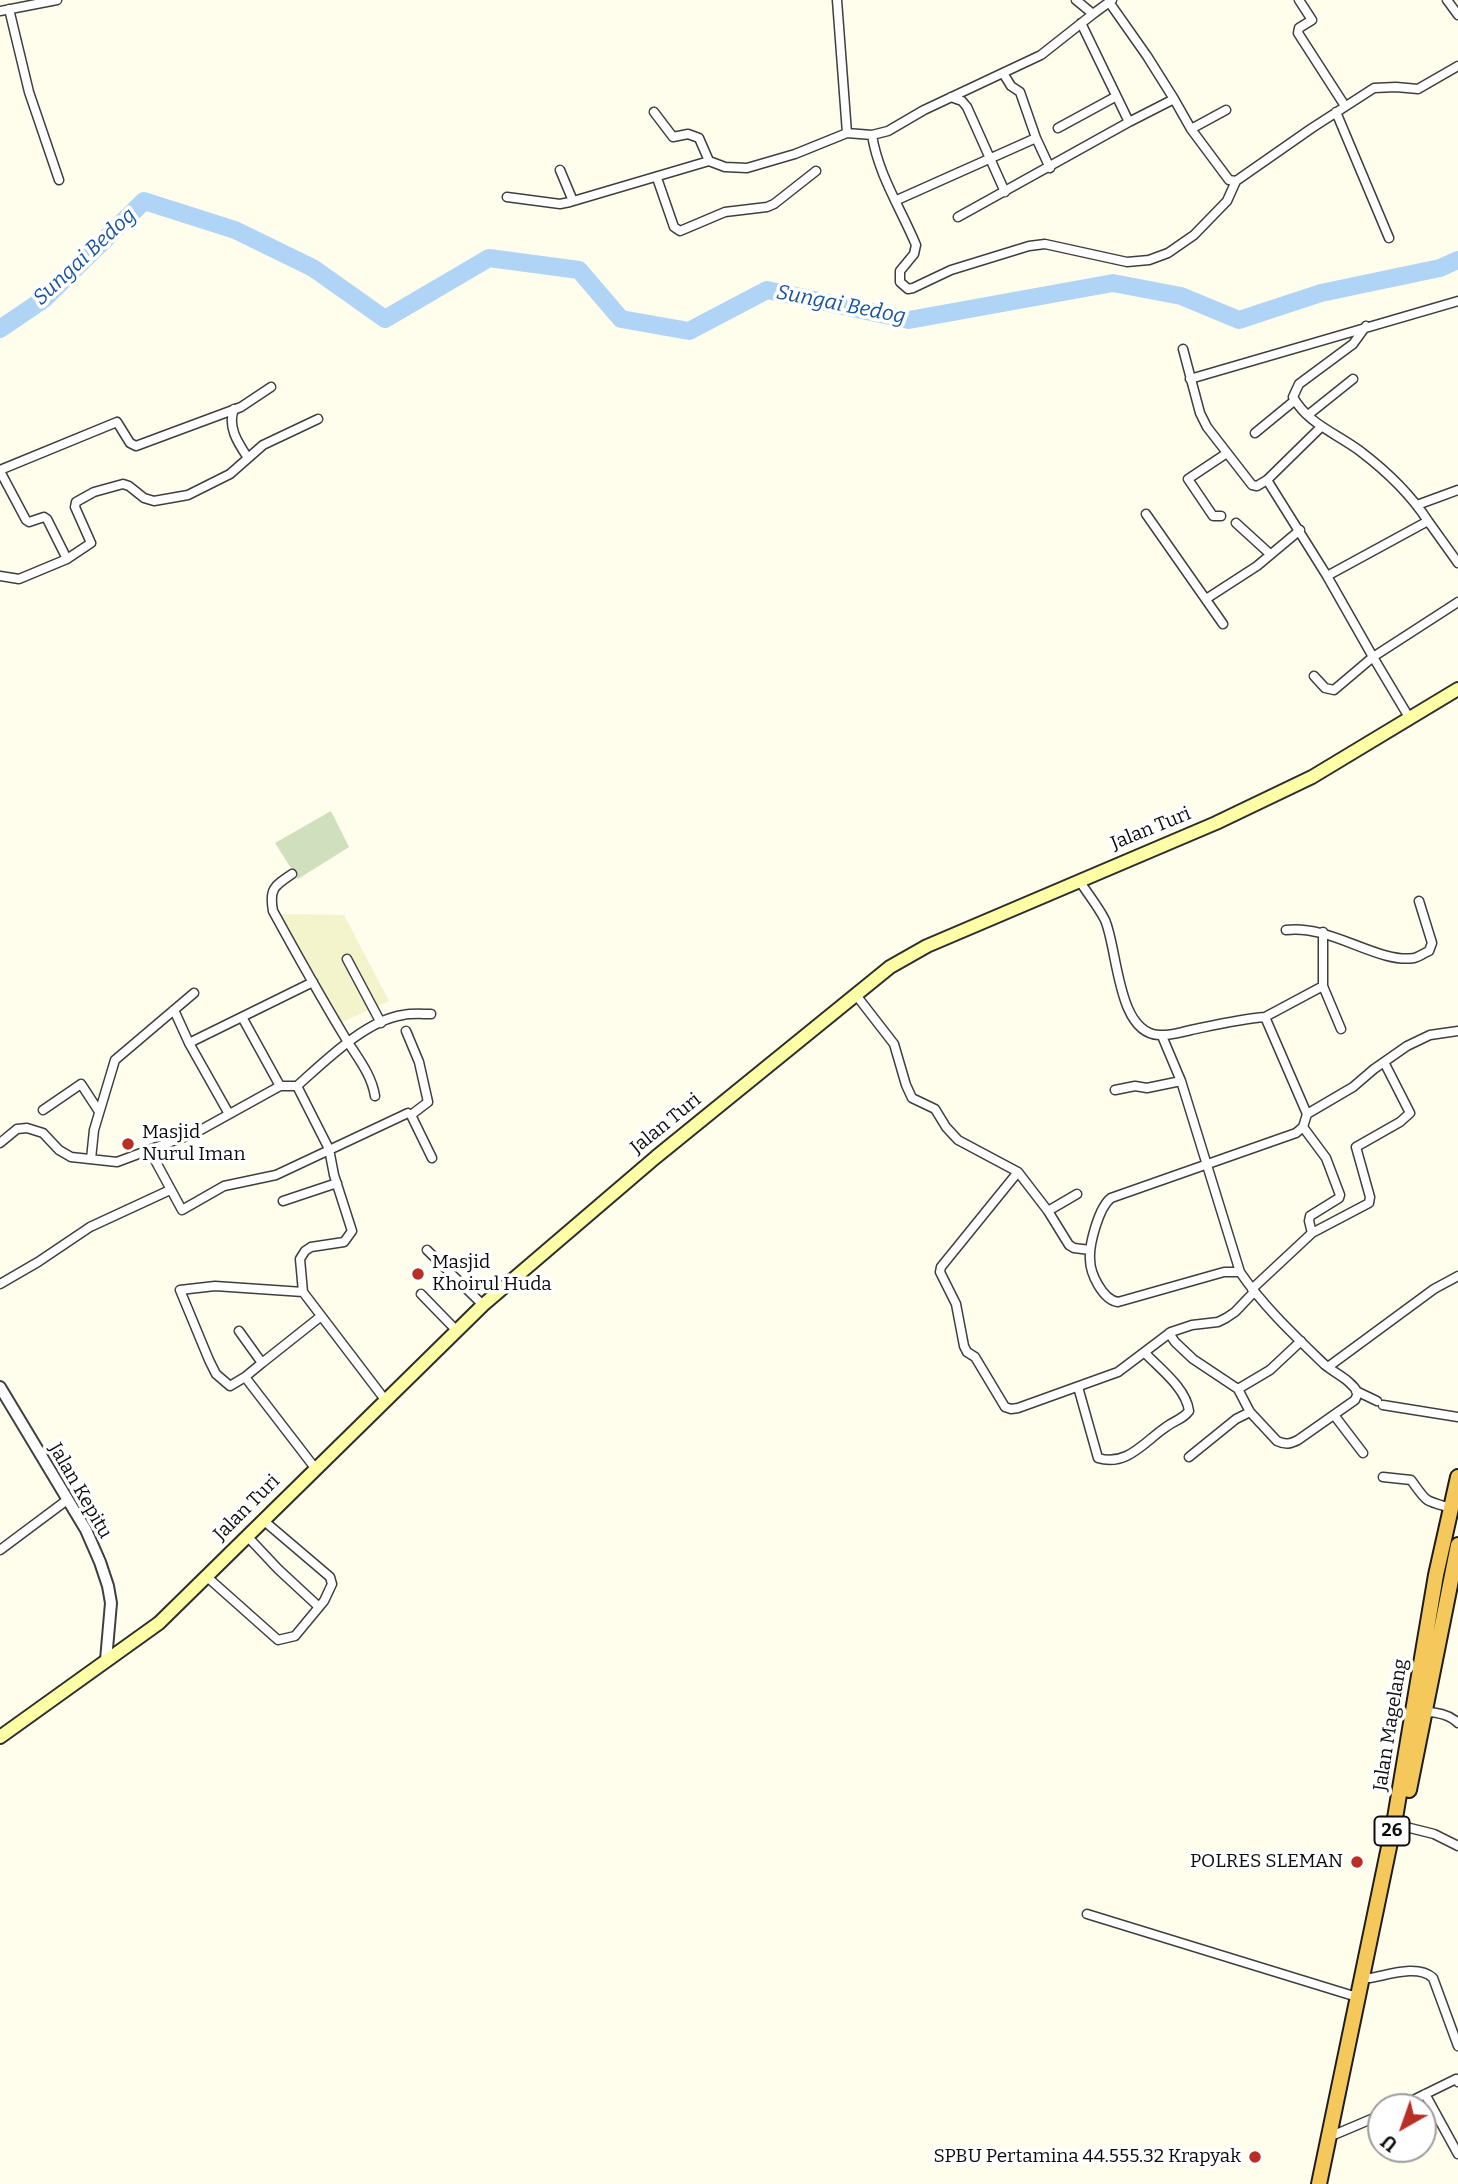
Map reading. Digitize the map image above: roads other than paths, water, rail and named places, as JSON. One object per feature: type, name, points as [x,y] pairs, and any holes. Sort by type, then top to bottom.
[{"type":"highway","name":"Jalan Magelang","points":[[1319,2184],[1395,1818],[1436,1576],[1458,1477]]},
{"type":"highway","name":"Jalan Magelang","points":[[1326,2184],[1454,1579],[1458,1545]]},
{"type":"main road","name":"Jalan Turi","points":[[0,1737],[159,1623],[483,1305],[656,1157],[890,967],[927,946],[1216,823],[1322,772],[1458,689]]},
{"type":"street","points":[[57,0],[9,7],[29,92],[59,180]]},
{"type":"street","points":[[837,0],[846,134]]},
{"type":"street","points":[[1076,0],[1093,14]]},
{"type":"street","points":[[1299,0],[1312,20],[1299,28],[1298,33],[1345,106]]},
{"type":"street","points":[[1447,0],[1458,15]]},
{"type":"street","points":[[507,197],[560,204],[709,161],[725,167],[747,168],[846,134],[872,135],[887,131],[951,97],[1041,55],[1110,1],[1191,129],[1229,180],[1236,181]]},
{"type":"street","points":[[1082,23],[1129,122]]},
{"type":"street","points":[[872,135],[874,150],[916,246],[899,277],[903,286],[913,289],[951,270],[1029,246],[1045,244],[1128,262],[1149,260],[1168,253],[1194,235],[1227,201],[1236,181],[1345,106],[1374,88],[1418,89],[1458,66]]},
{"type":"street","points":[[1003,73],[1011,86],[1020,92],[1050,168]]},
{"type":"street","points":[[951,97],[967,107],[1005,192]]},
{"type":"street","points":[[1058,128],[1115,97]]},
{"type":"street","points":[[958,218],[1174,99]]},
{"type":"street","points":[[1191,129],[1226,110]]},
{"type":"street","points":[[654,112],[673,137],[688,134],[699,138],[709,161]]},
{"type":"street","points":[[1336,112],[1389,237]]},
{"type":"street","points":[[897,200],[1036,138]]},
{"type":"street","points":[[560,170],[573,201]]},
{"type":"street","points":[[657,178],[674,227],[680,231],[725,212],[774,204],[816,171]]},
{"type":"street","points":[[1190,379],[1458,301]]},
{"type":"street","points":[[1366,326],[1353,344],[1299,384],[1293,393],[1294,401],[1320,428],[1359,450],[1417,505],[1458,563]]},
{"type":"street","points":[[1183,349],[1200,413],[1252,485],[1257,486],[1267,480],[1320,428]]},
{"type":"street","points":[[1308,415],[1353,379]]},
{"type":"street","points":[[67,559],[47,519],[40,517],[30,522],[26,520],[0,470],[117,422],[130,443],[136,446],[234,410],[271,387]]},
{"type":"street","points":[[1255,433],[1294,401]]},
{"type":"street","points":[[234,410],[231,427],[248,458]]},
{"type":"street","points":[[0,576],[19,579],[67,559],[91,543],[75,507],[76,502],[94,492],[124,484],[144,498],[154,501],[188,495],[230,474],[263,445],[318,419]]},
{"type":"street","points":[[1222,516],[1213,516],[1188,479],[1227,453]]},
{"type":"street","points":[[1267,480],[1300,530],[1410,719]]},
{"type":"street","points":[[1417,505],[1458,489]]},
{"type":"street","points":[[1146,514],[1223,624]]},
{"type":"street","points":[[1327,576],[1428,521]]},
{"type":"street","points":[[1236,523],[1270,554]]},
{"type":"street","points":[[1206,599],[1257,566],[1300,530]]},
{"type":"street","points":[[1314,676],[1325,688],[1338,689],[1373,657],[1458,602]]},
{"type":"street","points":[[292,874],[275,885],[270,896],[273,911],[347,1042],[362,1063],[374,1087],[375,1096]]},
{"type":"street","points":[[1079,880],[1104,920],[1126,1006],[1144,1030],[1162,1036],[1265,1017],[1323,986]]},
{"type":"street","points":[[1286,930],[1323,932],[1383,954],[1415,958],[1429,951],[1432,943],[1419,901]]},
{"type":"street","points":[[1323,932],[1323,986],[1340,1029]]},
{"type":"street","points":[[347,959],[381,1023]]},
{"type":"street","points":[[190,1043],[313,982]]},
{"type":"street","points":[[91,1159],[98,1110],[115,1060],[194,993]]},
{"type":"street","points":[[856,995],[894,1044],[907,1089],[914,1100],[935,1109],[946,1128],[958,1140],[1018,1172],[1048,1211],[1069,1245],[1090,1251]]},
{"type":"street","points":[[174,1010],[229,1114]]},
{"type":"street","points":[[0,1143],[17,1129],[27,1128],[43,1133],[59,1150],[71,1157],[117,1162],[197,1132],[280,1086],[297,1086],[347,1042],[381,1023],[401,1015],[431,1014]]},
{"type":"street","points":[[242,1017],[280,1086]]},
{"type":"street","points":[[1240,1272],[1224,1272],[1118,1302],[1105,1296],[1091,1266],[1090,1251],[1101,1211],[1111,1198],[1288,1137],[1303,1127],[1307,1114],[1265,1017]]},
{"type":"street","points":[[150,1151],[183,1210],[224,1186],[270,1177],[408,1113],[411,1115],[428,1102],[419,1062],[406,1031]]},
{"type":"street","points":[[1307,1114],[1353,1087],[1407,1046],[1430,1035],[1458,1031]]},
{"type":"street","points":[[1162,1036],[1181,1082],[1240,1272],[1253,1291],[1301,1341],[1356,1391],[1380,1403],[1458,1418]]},
{"type":"street","points":[[1018,1172],[940,1267],[956,1304],[964,1346],[967,1352],[975,1357],[1005,1407],[1011,1409],[1118,1372],[1169,1333],[1226,1318],[1312,1233],[1369,1203],[1370,1197],[1356,1147],[1400,1122],[1410,1113],[1384,1062]]},
{"type":"street","points":[[1115,1090],[1181,1082]]},
{"type":"street","points":[[43,1110],[81,1084],[98,1110]]},
{"type":"street","points":[[297,1086],[329,1149],[352,1231],[344,1242],[311,1247],[304,1251],[300,1259],[303,1292],[386,1401]]},
{"type":"street","points":[[411,1115],[432,1158]]},
{"type":"street","points":[[1303,1127],[1326,1158],[1340,1195],[1310,1216],[1308,1221],[1312,1233]]},
{"type":"street","points":[[284,1200],[337,1182]]},
{"type":"street","points":[[0,1284],[90,1227],[170,1190]]},
{"type":"street","points":[[1048,1211],[1077,1195]]},
{"type":"street","points":[[427,1250],[483,1305]]},
{"type":"street","points":[[1328,1367],[1434,1289],[1458,1276]]},
{"type":"street","points":[[303,1292],[215,1286],[180,1290],[216,1374],[230,1386],[320,1317]]},
{"type":"street","points":[[421,1294],[456,1330]]},
{"type":"street","points":[[239,1331],[262,1363]]},
{"type":"street","points":[[1169,1333],[1193,1359],[1238,1389],[1250,1412],[1277,1441],[1290,1444],[1355,1400],[1356,1391]]},
{"type":"street","points":[[1238,1389],[1270,1370],[1301,1341]]},
{"type":"street","points":[[1078,1387],[1098,1458],[1114,1461],[1125,1456],[1183,1419],[1189,1411],[1188,1401],[1145,1353]]},
{"type":"street","points":[[245,1377],[315,1468]]},
{"type":"street","name":"Jalan Kepitu","points":[[0,1387],[86,1530],[108,1586],[110,1624],[106,1660]]},
{"type":"street","points":[[1189,1457],[1236,1419],[1250,1412]]},
{"type":"street","points":[[1334,1415],[1363,1453]]},
{"type":"street","points":[[1383,1477],[1411,1480],[1428,1502],[1451,1508]]},
{"type":"street","points":[[0,1550],[67,1500]]},
{"type":"street","points":[[206,1577],[278,1640],[295,1636],[331,1591],[332,1584],[330,1577],[263,1520]]},
{"type":"street","points":[[247,1536],[319,1607]]},
{"type":"street","points":[[110,1624],[117,1642],[122,1645],[130,1644]]},
{"type":"street","points":[[1424,1712],[1456,1718]]},
{"type":"street","points":[[1402,1826],[1434,1834],[1458,1846]]},
{"type":"street","points":[[1087,1914],[1357,1997]]},
{"type":"street","points":[[1370,1978],[1413,1971],[1427,1973],[1433,1978],[1458,2046]]},
{"type":"street","points":[[1427,2093],[1457,2080]]},
{"type":"street","points":[[1437,2116],[1458,2154]]},
{"type":"street","points":[[1336,2134],[1367,2121]]},
{"type":"waterway","name":"Sungai Bedog","points":[[0,329],[44,299],[144,201],[235,230],[313,268],[385,319],[489,258],[579,270],[621,319],[689,331],[767,290],[909,320],[1113,283],[1181,296],[1239,320],[1321,293],[1440,268],[1458,260]]},
{"type":"place","name":"Masjid Nurul Iman","points":[[128,1144]]},
{"type":"place","name":"Masjid Khoirul Huda","points":[[418,1274]]},
{"type":"place","name":"POLRES SLEMAN","points":[[1357,1862]]},
{"type":"place","name":"SPBU Pertamina 44.555.32 Krapyak","points":[[1255,2157]]}]
